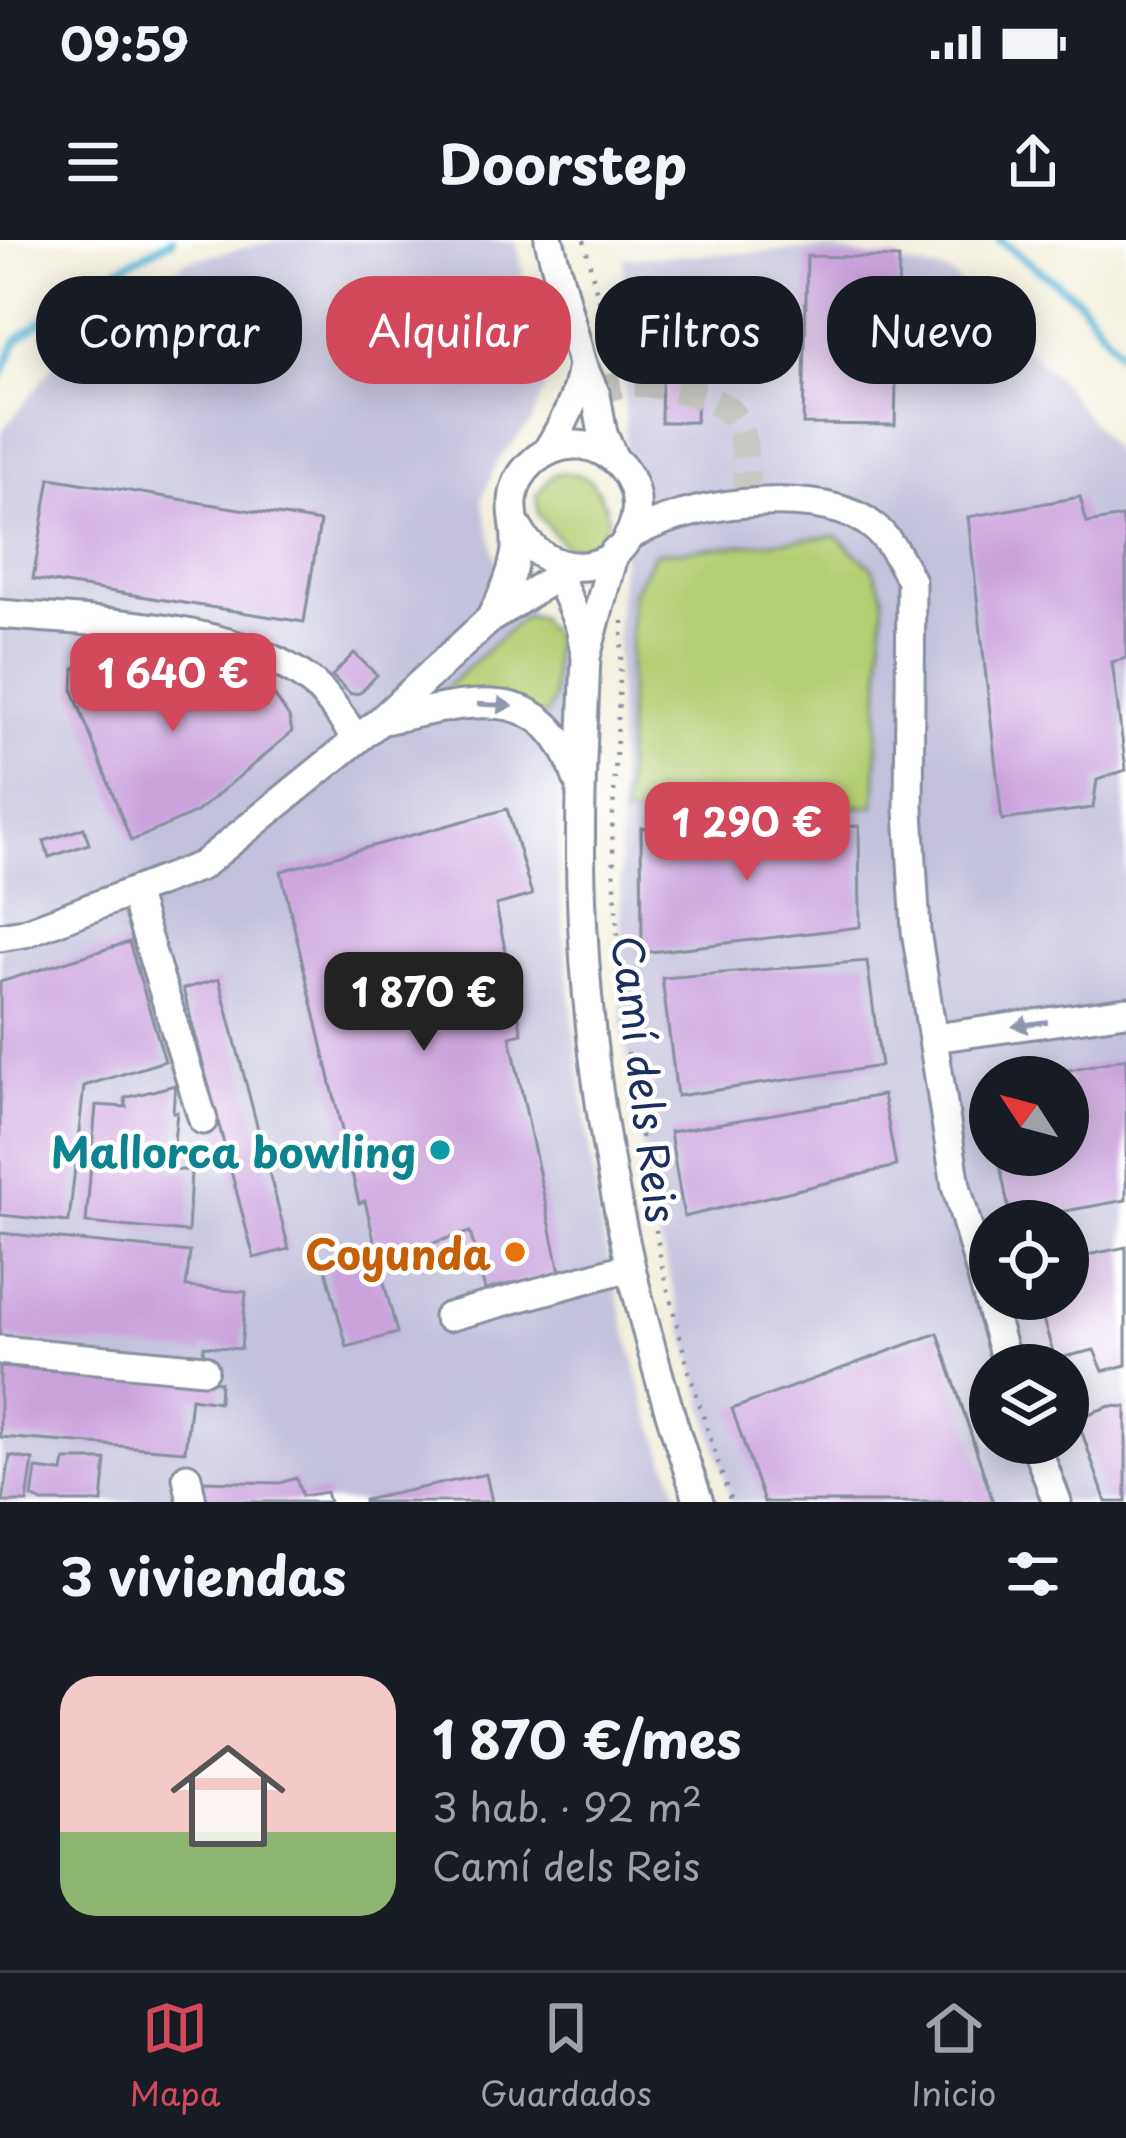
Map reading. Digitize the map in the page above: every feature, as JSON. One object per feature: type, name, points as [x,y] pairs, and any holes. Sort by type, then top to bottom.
[{"type":"street","points":[[549,240],[582,364],[614,459],[633,489],[677,513]]},
{"type":"street","points":[[547,451],[573,403],[582,364]]},
{"type":"street","points":[[490,619],[505,593],[518,528],[513,502],[529,465],[561,445],[583,444],[614,459]]},
{"type":"street","points":[[586,656],[621,544],[635,517],[633,489]]},
{"type":"street","points":[[0,937],[24,933],[201,866],[380,721],[490,619],[560,568],[601,562],[621,544],[677,513],[802,502],[835,508],[868,523],[897,552],[911,581],[909,810],[914,911],[956,1186],[1001,1344]]},
{"type":"street","points":[[518,528],[536,552],[560,568],[586,656]]},
{"type":"street","points":[[0,614],[198,636],[268,654],[315,685],[357,739]]},
{"type":"street","name":"Camí dels Reis","points":[[586,656],[581,886],[592,1045],[619,1221],[661,1392],[699,1502]]},
{"type":"street","points":[[380,721],[484,703],[524,709],[541,721],[568,755],[581,798]]},
{"type":"street","points":[[134,892],[203,1120]]},
{"type":"street","points":[[934,1038],[1126,1011]]},
{"type":"street","points":[[448,1317],[630,1267]]},
{"type":"street","points":[[0,1350],[204,1369]]},
{"type":"street","points":[[1043,1464],[1057,1502]]},
{"type":"path","points":[[584,240],[595,285]]},
{"type":"path","points":[[623,618],[612,831],[622,1015],[661,1262],[730,1502]]},
{"type":"shaded area","points":[[280,240],[516,241],[524,276],[326,276],[326,384],[546,384],[531,423],[498,460],[482,498],[498,570],[557,644],[563,688],[558,871],[600,1226],[644,1398],[681,1502],[0,1502],[0,434],[39,384],[302,384],[302,276],[166,276],[187,261]]},
{"type":"shaded area","points":[[828,249],[949,273],[952,276],[827,276],[827,384],[1036,384],[1036,358],[1057,378],[1126,473],[1126,1502],[731,1502],[660,1241],[622,1028],[617,632],[626,494],[625,384],[803,384],[803,276],[624,276],[624,258]]},
{"type":"green space","points":[[564,472],[588,478],[605,504],[605,529],[590,546],[564,546],[539,516],[536,495],[553,475]]},
{"type":"green space","points":[[836,536],[872,567],[884,594],[875,806],[624,817],[632,594],[655,553]]},
{"type":"green space","points":[[523,617],[538,617],[553,635],[553,699],[546,715],[429,703]]},
{"type":"building","points":[[807,256],[899,258],[899,276],[827,276],[827,384],[896,384],[895,425],[803,424]]},
{"type":"building","points":[[662,384],[697,384],[696,422],[661,422]]},
{"type":"building","points":[[50,478],[320,522],[304,622],[33,579]]},
{"type":"building","points":[[1080,497],[1087,523],[1122,517],[1126,540],[1126,658],[1112,662],[1126,770],[1097,780],[1093,808],[1002,820],[968,517]]},
{"type":"building","points":[[354,653],[377,675],[360,693],[351,694],[332,676]]},
{"type":"building","points":[[137,657],[251,682],[274,695],[289,717],[292,732],[197,812],[131,841],[73,691],[74,668]]},
{"type":"building","points":[[507,809],[532,895],[496,905],[522,1033],[510,1036],[560,1272],[485,1290],[470,1232],[378,1259],[397,1333],[347,1347],[323,1259],[375,1244],[365,1201],[359,1203],[281,871]]},
{"type":"building","points":[[859,826],[860,927],[642,953],[641,828]]},
{"type":"building","points":[[84,828],[89,844],[49,857],[44,841]]},
{"type":"building","points":[[129,942],[165,1061],[84,1086],[69,1222],[0,1215],[0,982]]},
{"type":"building","points":[[867,961],[881,1066],[677,1096],[662,978]]},
{"type":"building","points":[[219,979],[289,1249],[254,1258],[183,989]]},
{"type":"building","points":[[1126,1058],[1126,1200],[1089,1207],[1089,1200],[1007,1200],[1002,1176],[1089,1176],[1089,1066]]},
{"type":"building","points":[[175,1085],[171,1170],[191,1170],[188,1232],[86,1223],[96,1105],[126,1107],[125,1098]]},
{"type":"building","points":[[883,1095],[896,1166],[684,1217],[670,1132]]},
{"type":"building","points":[[0,1233],[190,1252],[186,1287],[246,1292],[241,1349],[204,1346],[203,1354],[0,1337]]},
{"type":"building","points":[[1126,1247],[1126,1365],[1103,1371],[1089,1344],[1050,1344],[1043,1320],[1089,1320],[1089,1255]]},
{"type":"building","points":[[938,1333],[969,1428],[969,1464],[981,1464],[993,1502],[764,1502],[732,1409]]},
{"type":"building","points":[[0,1367],[220,1382],[219,1402],[191,1398],[185,1451],[0,1437]]},
{"type":"building","points":[[1110,1406],[1126,1407],[1126,1502],[1106,1502],[1089,1453],[1089,1414]]},
{"type":"building","points":[[10,1456],[33,1460],[27,1502],[3,1502]]},
{"type":"building","points":[[65,1460],[106,1460],[102,1502],[42,1502],[32,1497],[36,1469],[63,1472]]},
{"type":"building","points":[[486,1474],[492,1502],[364,1502],[364,1500]]},
{"type":"building","points":[[296,1478],[302,1496],[326,1492],[329,1502],[207,1502],[203,1481],[280,1483]]},
{"type":"waterway","points":[[0,378],[17,340],[85,286],[172,240]]},
{"type":"waterway","points":[[1000,240],[1078,299],[1126,361]]},
{"type":"tunnel","points":[[596,395],[619,385],[650,384],[702,396],[729,411],[743,440],[748,506]]},
{"type":"place","name":"Mallorca bowling","points":[[440,1150]]},
{"type":"place","name":"Coyunda","points":[[515,1252]]}]
